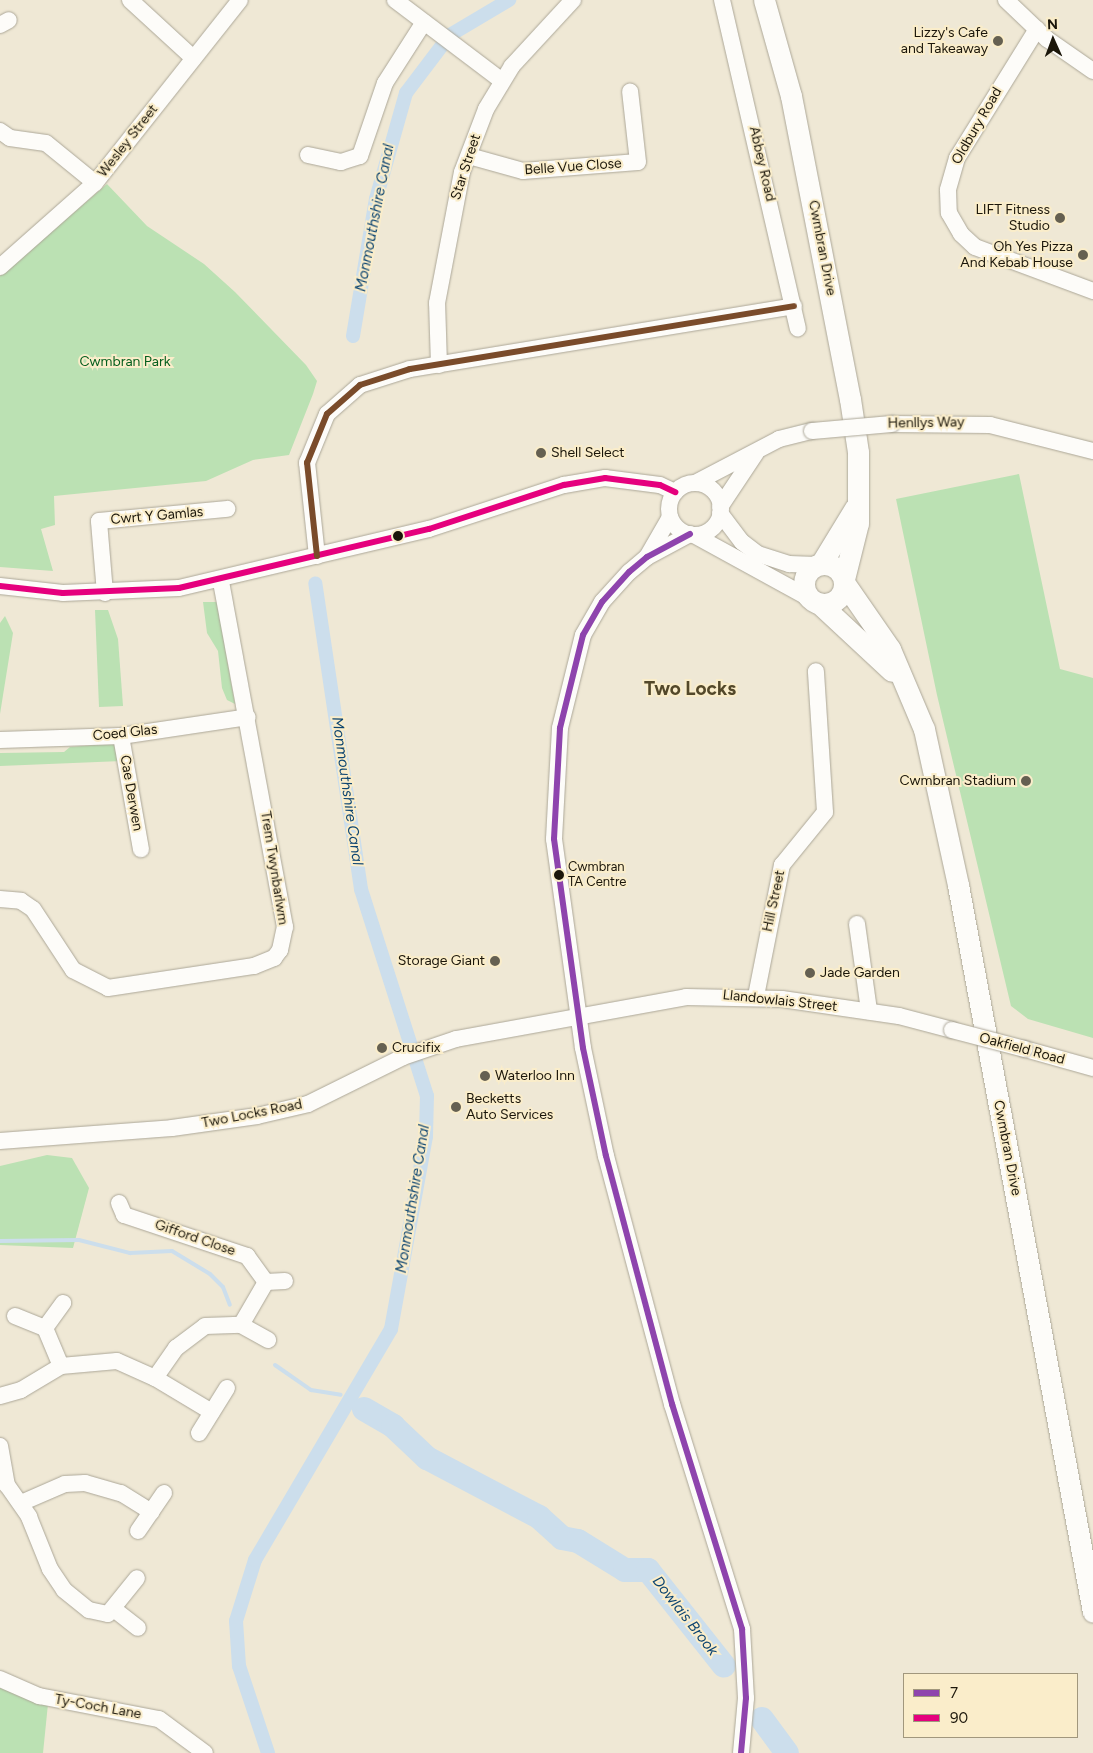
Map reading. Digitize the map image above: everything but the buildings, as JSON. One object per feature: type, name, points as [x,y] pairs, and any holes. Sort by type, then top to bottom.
[{"type":"main road","name":"Cwmbran Drive","points":[[764,0],[791,96],[840,340],[858,452],[856,545],[844,582],[890,649],[924,729],[958,885],[1093,1612]]},
{"type":"main road","points":[[858,500],[819,564],[804,581],[816,601],[880,657],[907,689]]},
{"type":"main road","points":[[816,601],[835,601],[844,582],[836,567],[819,564]]},
{"type":"street","points":[[130,0],[193,58]]},
{"type":"street","name":"Wesley Street","points":[[0,267],[95,183],[240,0]]},
{"type":"street","points":[[395,0],[502,81]]},
{"type":"street","name":"Star Street","points":[[439,365],[439,287],[456,190],[468,156],[502,81],[519,56],[573,0]]},
{"type":"street","name":"Abbey Road","points":[[722,0],[798,328]]},
{"type":"street","points":[[1006,0],[1037,29],[1093,71]]},
{"type":"street","points":[[308,155],[341,162],[360,156],[385,83],[424,22]]},
{"type":"street","name":"Oldbury Road","points":[[1037,29],[957,158],[948,190],[950,213],[975,247],[1093,291]]},
{"type":"street","name":"Belle Vue Close","points":[[468,156],[523,171],[638,162],[630,91]]},
{"type":"street","points":[[0,131],[10,138],[46,143],[95,183]]},
{"type":"street","points":[[317,556],[306,476],[311,448],[327,414],[346,395],[377,377],[794,306]]},
{"type":"street","name":"Henllys Way","points":[[695,483],[780,439],[812,431],[892,424],[990,425],[1093,451]]},
{"type":"street","name":"Henllys Way","points":[[720,510],[745,464],[759,450]]},
{"type":"street","points":[[0,586],[104,593],[221,581],[429,529],[564,485],[605,478],[660,485],[675,492],[695,483],[710,488],[720,510],[742,542],[758,554],[789,564],[819,564]]},
{"type":"street","points":[[675,492],[670,517],[647,556],[612,589],[584,635],[571,672],[560,728],[555,865],[578,1014],[629,1246],[672,1404],[742,1629],[746,1698],[742,1753]]},
{"type":"street","name":"Cwrt Y Gamlas","points":[[104,593],[99,521],[227,509]]},
{"type":"street","points":[[647,556],[692,534],[714,526],[720,510]]},
{"type":"street","points":[[670,517],[678,528],[816,601]]},
{"type":"street","name":"Trem Twynbarlwm","points":[[0,899],[21,901],[33,909],[73,970],[108,988],[254,966],[274,958],[285,927],[248,717],[221,581]]},
{"type":"street","name":"Hill Street","points":[[756,996],[782,865],[816,828],[826,807],[816,671]]},
{"type":"street","name":"Coed Glas","points":[[0,740],[121,736],[248,717]]},
{"type":"street","name":"Cae Derwen","points":[[121,736],[141,849]]},
{"type":"street","points":[[857,924],[869,1011]]},
{"type":"street","name":"Llandowlais Street","points":[[578,1014],[686,997],[756,996],[869,1011],[952,1030]]},
{"type":"street","name":"Two Locks Road","points":[[0,1141],[172,1128],[257,1116],[308,1104],[424,1048],[489,1030],[578,1014]]},
{"type":"street","name":"Oakfield Road","points":[[952,1030],[1093,1068]]},
{"type":"street","name":"Gifford Close","points":[[119,1203],[124,1214],[247,1256],[266,1282]]},
{"type":"street","points":[[241,1325],[266,1282],[285,1281]]},
{"type":"street","points":[[45,1328],[63,1303]]},
{"type":"street","points":[[15,1316],[45,1328],[61,1366]]},
{"type":"street","points":[[155,1378],[190,1334],[205,1326],[241,1325],[268,1340]]},
{"type":"street","points":[[0,1396],[21,1390],[61,1366],[117,1361],[155,1378],[212,1412]]},
{"type":"street","points":[[199,1433],[227,1388]]},
{"type":"street","points":[[0,1446],[8,1485],[21,1503],[64,1590],[89,1610],[115,1610],[138,1628]]},
{"type":"street","points":[[21,1503],[65,1484],[84,1483],[121,1492],[151,1512]]},
{"type":"street","points":[[138,1531],[164,1493]]},
{"type":"street","points":[[115,1610],[137,1578]]},
{"type":"street","name":"Ty-Coch Lane","points":[[0,1679],[39,1696],[159,1719],[205,1753]]},
{"type":"green space","name":"Cwmbran Park","points":[[107,184],[147,226],[204,264],[235,292],[306,365],[317,381],[289,455],[253,460],[206,481],[54,496],[55,525],[41,529],[53,571],[0,567],[0,276]]},
{"type":"green space","name":"Cwmbran Stadium","points":[[1019,474],[1060,669],[1093,678],[1093,1038],[1028,1019],[1011,1006],[937,695],[896,499]]},
{"type":"green space","points":[[203,602],[217,602],[235,704],[227,700],[222,688],[218,651],[207,633]]},
{"type":"green space","points":[[95,610],[108,610],[118,639],[123,706],[99,707]]},
{"type":"green space","points":[[5,616],[13,633],[0,714],[0,623]]},
{"type":"green space","points":[[119,743],[122,761],[0,766],[0,753],[64,752],[70,747]]},
{"type":"green space","points":[[47,1155],[72,1158],[89,1188],[73,1248],[0,1245],[0,1166]]},
{"type":"green space","points":[[0,1675],[49,1694],[43,1753],[0,1753]]},
{"type":"waterway","name":"Monmouthshire Canal","points":[[353,336],[376,199],[406,93],[450,35],[509,0]]},
{"type":"waterway","name":"Monmouthshire Canal","points":[[268,1753],[239,1666],[236,1621],[255,1560],[391,1329],[426,1136],[427,1096],[361,889],[315,583]]},
{"type":"waterway","name":"Dowlais Brook","points":[[0,1241],[79,1240],[130,1253],[172,1251],[210,1274],[223,1287],[230,1305]]},
{"type":"waterway","name":"Dowlais Brook","points":[[275,1365],[311,1390],[341,1395]]},
{"type":"waterway","name":"Dowlais Brook","points":[[364,1409],[393,1426],[427,1458],[539,1517],[562,1538],[578,1541],[625,1570],[648,1570],[724,1666]]},
{"type":"waterway","name":"Dowlais Brook","points":[[762,1719],[787,1753]]},
{"type":"transit line","points":[[317,556],[307,463],[327,414],[360,385],[410,369],[794,306]]},
{"type":"transit line","name":"90","points":[[0,586],[63,593],[179,588],[429,529],[564,485],[605,478],[660,485],[675,492]]},
{"type":"transit line","name":"7","points":[[690,534],[647,557],[629,572],[602,602],[583,635],[560,728],[554,839],[583,1048],[606,1156],[672,1404],[742,1629],[746,1698],[741,1753]]},
{"type":"place","name":"Lizzy's Cafe and Takeaway","points":[[998,41]]},
{"type":"place","name":"LIFT Fitness Studio","points":[[1060,218]]},
{"type":"place","name":"Oh Yes Pizza And Kebab House","points":[[1083,255]]},
{"type":"place","name":"Shell Select","points":[[541,453]]},
{"type":"place","name":"Cwmbran Stadium","points":[[1026,781]]},
{"type":"place","name":"Cwmbran TA Centre","points":[[559,875]]},
{"type":"place","name":"Storage Giant","points":[[495,961]]},
{"type":"place","name":"Jade Garden","points":[[810,973]]},
{"type":"place","name":"Crucifix","points":[[382,1048]]},
{"type":"place","name":"Waterloo Inn","points":[[485,1076]]},
{"type":"place","name":"Becketts Auto Services","points":[[456,1107]]},
{"type":"district","name":"Two Locks","points":[[690,689]]}]
